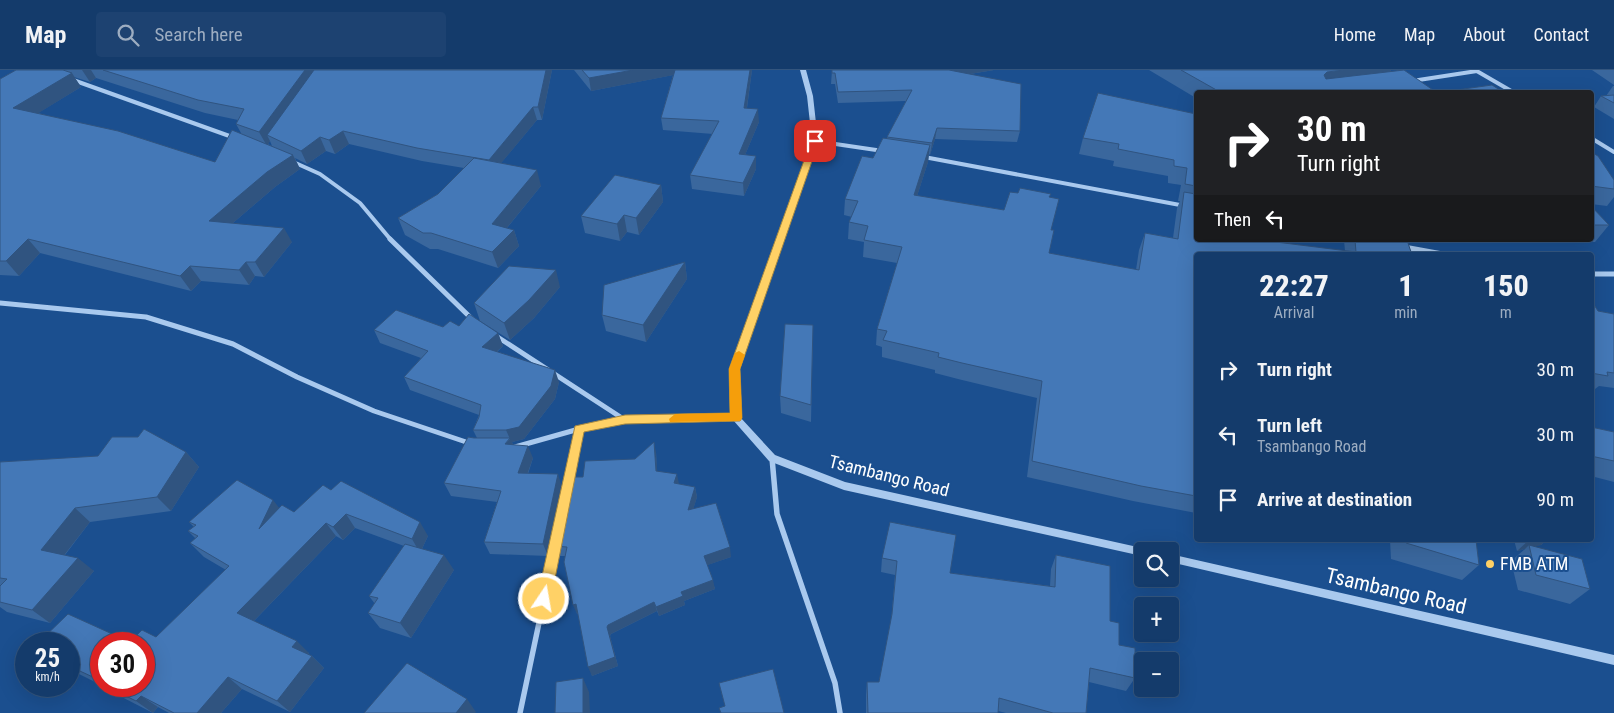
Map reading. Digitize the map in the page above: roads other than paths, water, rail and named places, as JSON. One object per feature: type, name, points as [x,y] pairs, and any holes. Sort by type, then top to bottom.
[{"type":"street","points":[[512,448],[579,429],[625,420],[736,418],[734,369],[815,141],[810,96],[803,70]]},
{"type":"street","points":[[1404,82],[1476,71],[1509,90]]},
{"type":"street","points":[[63,77],[240,140]]},
{"type":"street","points":[[1594,140],[1614,152]]},
{"type":"street","points":[[815,141],[884,151]]},
{"type":"street","points":[[914,156],[1194,208]]},
{"type":"street","points":[[285,158],[320,174],[360,203],[390,239],[467,316],[476,322]]},
{"type":"street","points":[[1394,245],[1432,252]]},
{"type":"street","points":[[1594,274],[1614,274]]},
{"type":"street","points":[[0,303],[146,317],[233,344],[297,377],[374,411],[480,447]]},
{"type":"street","points":[[492,333],[625,420]]},
{"type":"street","name":"Tsambango Road","points":[[736,418],[772,458],[844,486],[1134,550]]},
{"type":"street","points":[[567,486],[579,429]]},
{"type":"street","points":[[772,458],[778,514],[835,683],[840,713]]},
{"type":"street","points":[[520,713],[558,533]]},
{"type":"street","name":"Tsambango Road","points":[[1179,560],[1614,660]]},
{"type":"place","name":"FMB ATM","points":[[1490,564]]}]
